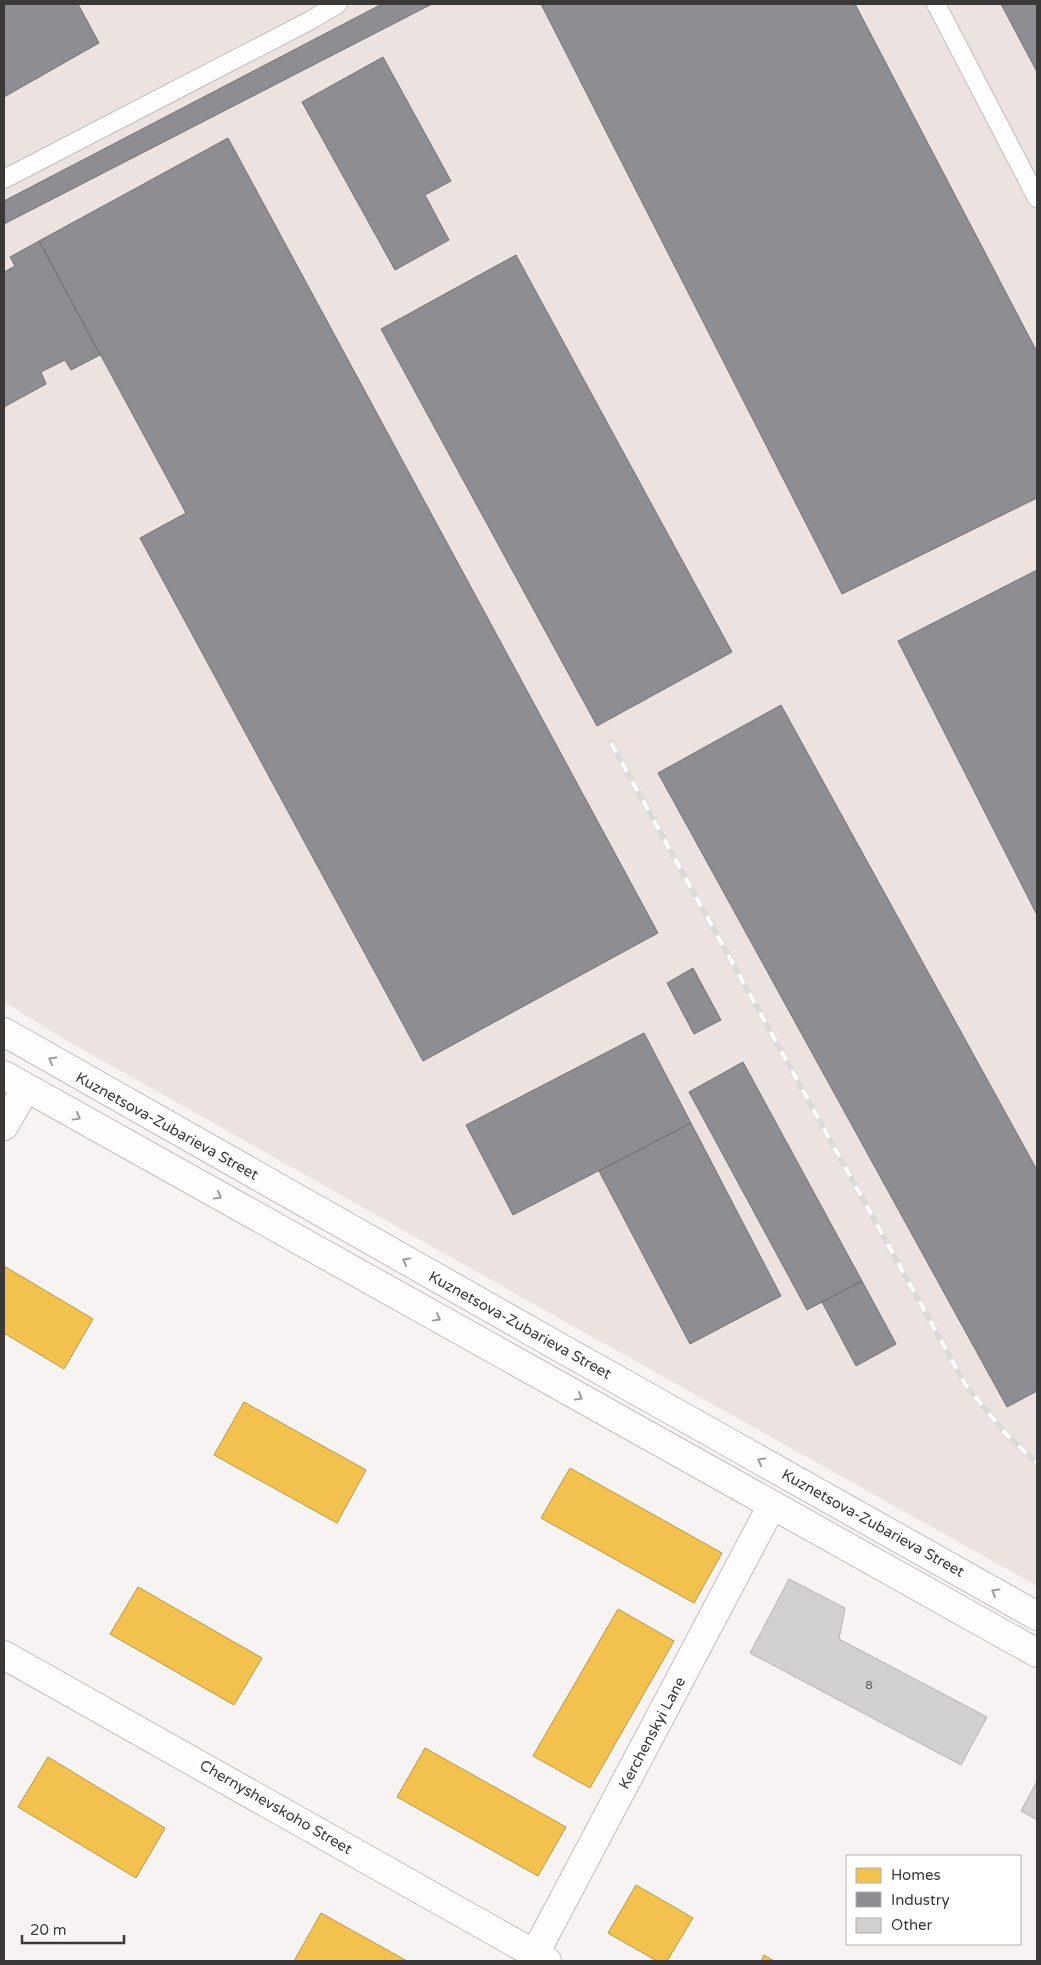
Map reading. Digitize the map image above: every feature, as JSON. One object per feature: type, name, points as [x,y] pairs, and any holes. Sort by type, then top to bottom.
[{"type":"main road","name":"Kuznetsova-Zubarieva Street","points":[[4,1032],[541,1338],[1037,1616]]},
{"type":"main road","points":[[4,1126],[15,1082],[1037,1653]]},
{"type":"main road","name":"Kerchenskyi Lane","points":[[538,1959],[772,1505]]},
{"type":"main road","name":"Chernyshevskoho Street","points":[[4,1654],[538,1959]]},
{"type":"lane","points":[[4,179],[311,20],[338,4]]},
{"type":"lane","points":[[936,4],[1037,198]]},
{"type":"shaded area","points":[[4,4],[1037,4],[1037,1586],[59,1036],[4,1002]]},
{"type":"building: Homes","points":[[4,1266],[93,1319],[64,1369],[4,1333]]},
{"type":"building: Homes","points":[[244,1402],[366,1470],[337,1523],[214,1455]]},
{"type":"building: Homes","points":[[570,1468],[722,1553],[694,1603],[541,1518]]},
{"type":"building: Homes","points":[[138,1587],[262,1658],[234,1705],[110,1634]]},
{"type":"building: Homes","points":[[618,1609],[674,1641],[590,1788],[533,1756]]},
{"type":"building: Homes","points":[[425,1748],[566,1827],[538,1876],[397,1797]]},
{"type":"building: Homes","points":[[48,1757],[165,1828],[136,1878],[18,1807]]},
{"type":"building: Homes","points":[[636,1885],[693,1918],[667,1961],[657,1961],[608,1933]]},
{"type":"building: Homes","points":[[321,1913],[407,1961],[294,1961]]},
{"type":"building: Homes","points":[[764,1955],[774,1961],[761,1961]]},
{"type":"building: Industry","points":[[4,4],[78,4],[99,43],[4,97]]},
{"type":"building: Industry","points":[[382,4],[432,4],[4,224],[4,201]]},
{"type":"building: Industry","points":[[541,4],[855,4],[1037,352],[1037,498],[842,594]]},
{"type":"building: Industry","points":[[1001,4],[1037,4],[1037,72]]},
{"type":"building: Industry","points":[[383,57],[451,181],[425,195],[449,240],[395,270],[302,102]]},
{"type":"building: Industry","points":[[228,138],[658,933],[423,1061],[140,538],[186,513],[39,241]]},
{"type":"building: Industry","points":[[39,241],[100,355],[71,370],[65,360],[41,372],[46,384],[4,407],[4,272],[15,266],[10,257]]},
{"type":"building: Industry","points":[[516,255],[732,652],[597,726],[381,329]]},
{"type":"building: Industry","points":[[1037,570],[1037,915],[898,641]]},
{"type":"building: Industry","points":[[781,705],[1037,1170],[1037,1391],[1007,1407],[658,773]]},
{"type":"building: Industry","points":[[693,968],[721,1020],[694,1034],[667,983]]},
{"type":"building: Industry","points":[[644,1033],[691,1123],[513,1215],[466,1125]]},
{"type":"building: Industry","points":[[743,1062],[862,1281],[807,1310],[689,1092]]},
{"type":"building: Industry","points":[[691,1123],[781,1296],[690,1344],[599,1171]]},
{"type":"building: Industry","points":[[862,1281],[896,1344],[856,1366],[822,1302]]},
{"type":"building: Other","points":[[789,1579],[845,1608],[839,1639],[987,1717],[961,1765],[750,1653]]},
{"type":"building: Other","points":[[1037,1781],[1037,1820],[1021,1811]]},
{"type":"railway","points":[[611,743],[965,1384],[1005,1433],[1037,1463]]}]
